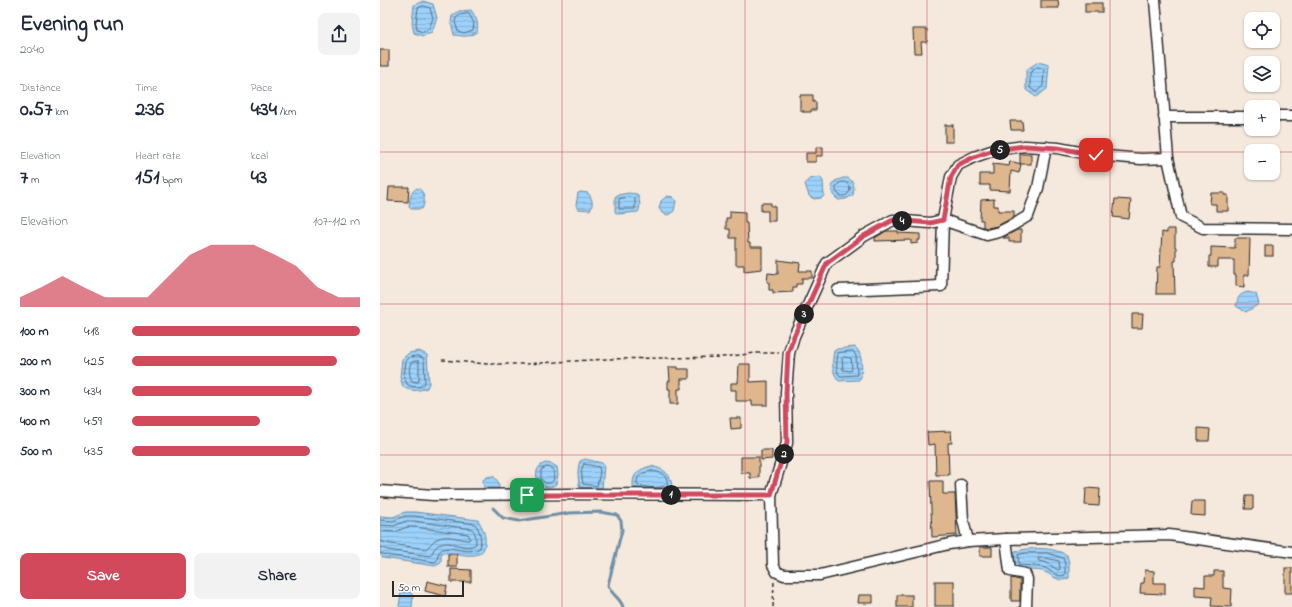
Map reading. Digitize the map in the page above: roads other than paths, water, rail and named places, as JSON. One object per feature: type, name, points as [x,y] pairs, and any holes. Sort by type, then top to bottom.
[{"type":"street","points":[[1155,0],[1168,158],[1181,217],[1203,228],[1292,230]]},
{"type":"street","points":[[1164,118],[1244,116]]},
{"type":"street","points":[[1280,116],[1292,116]]},
{"type":"street","points":[[838,290],[941,286],[943,220],[951,177],[958,165],[974,157],[994,150],[1025,146],[1046,147],[1141,159],[1168,158]]},
{"type":"street","points":[[1046,147],[1038,188],[1028,216],[1013,226],[987,235],[943,220],[930,223],[893,220],[864,236],[827,263],[794,336],[788,353],[786,393],[787,442],[771,495],[773,565],[775,569],[777,572],[784,575],[820,575],[950,544],[968,541],[1006,539],[1169,535],[1292,552]]},
{"type":"street","points":[[961,485],[963,520],[968,541]]},
{"type":"street","points":[[380,491],[433,496],[574,494],[771,495]]},
{"type":"street","points":[[1006,539],[1010,571],[1025,574],[1027,579],[1026,607]]},
{"type":"water","points":[[423,1],[433,4],[437,18],[432,32],[423,36],[414,33],[412,23],[414,5]]},
{"type":"water","points":[[471,10],[477,20],[477,32],[469,36],[454,35],[451,22],[452,16],[459,11]]},
{"type":"water","points":[[1038,62],[1049,65],[1047,89],[1036,97],[1026,90],[1026,70]]},
{"type":"water","points":[[820,177],[823,181],[824,196],[814,199],[809,196],[805,184],[809,179]]},
{"type":"water","points":[[848,178],[853,182],[853,195],[846,199],[838,200],[833,195],[831,186],[835,181]]},
{"type":"water","points":[[417,188],[422,191],[423,194],[423,206],[422,209],[411,209],[409,206],[411,196]]},
{"type":"water","points":[[578,193],[588,193],[591,197],[592,203],[590,210],[578,209],[576,205]]},
{"type":"water","points":[[629,193],[637,194],[638,196],[640,205],[638,212],[618,214],[615,212],[615,197],[617,195]]},
{"type":"water","points":[[667,196],[673,197],[676,201],[674,211],[668,215],[662,213],[659,208],[661,201]]},
{"type":"water","points":[[1248,292],[1256,294],[1259,304],[1246,312],[1236,306],[1239,296]]},
{"type":"water","points":[[855,347],[861,357],[861,377],[859,380],[839,381],[833,370],[834,351],[837,349]]},
{"type":"water","points":[[419,351],[427,355],[429,383],[427,388],[418,390],[406,389],[403,387],[400,377],[402,359],[409,353]]},
{"type":"water","points":[[585,459],[602,463],[604,466],[602,489],[600,491],[582,488],[579,485],[579,464],[580,461]]},
{"type":"water","points":[[545,463],[552,464],[557,467],[558,475],[556,484],[552,487],[538,483],[538,468]]},
{"type":"water","points":[[651,466],[666,472],[670,478],[672,487],[667,491],[637,490],[633,486],[635,475],[643,469]]},
{"type":"water","points":[[493,476],[498,483],[498,493],[486,492],[484,488],[483,480],[487,477]]},
{"type":"water","points":[[405,512],[478,520],[485,535],[483,550],[479,554],[474,555],[443,553],[441,554],[441,563],[435,566],[383,558],[380,554],[380,516],[393,517]]},
{"type":"water","points":[[1027,549],[1047,549],[1067,555],[1069,563],[1069,578],[1062,580],[1055,578],[1046,572],[1016,568],[1013,554],[1015,551]]},
{"type":"water","points":[[405,591],[411,593],[413,596],[412,607],[399,606],[401,593]]},
{"type":"waterway","points":[[493,508],[503,518],[519,521],[569,513],[601,512],[617,515],[621,521],[622,530],[608,585],[623,607]]}]
